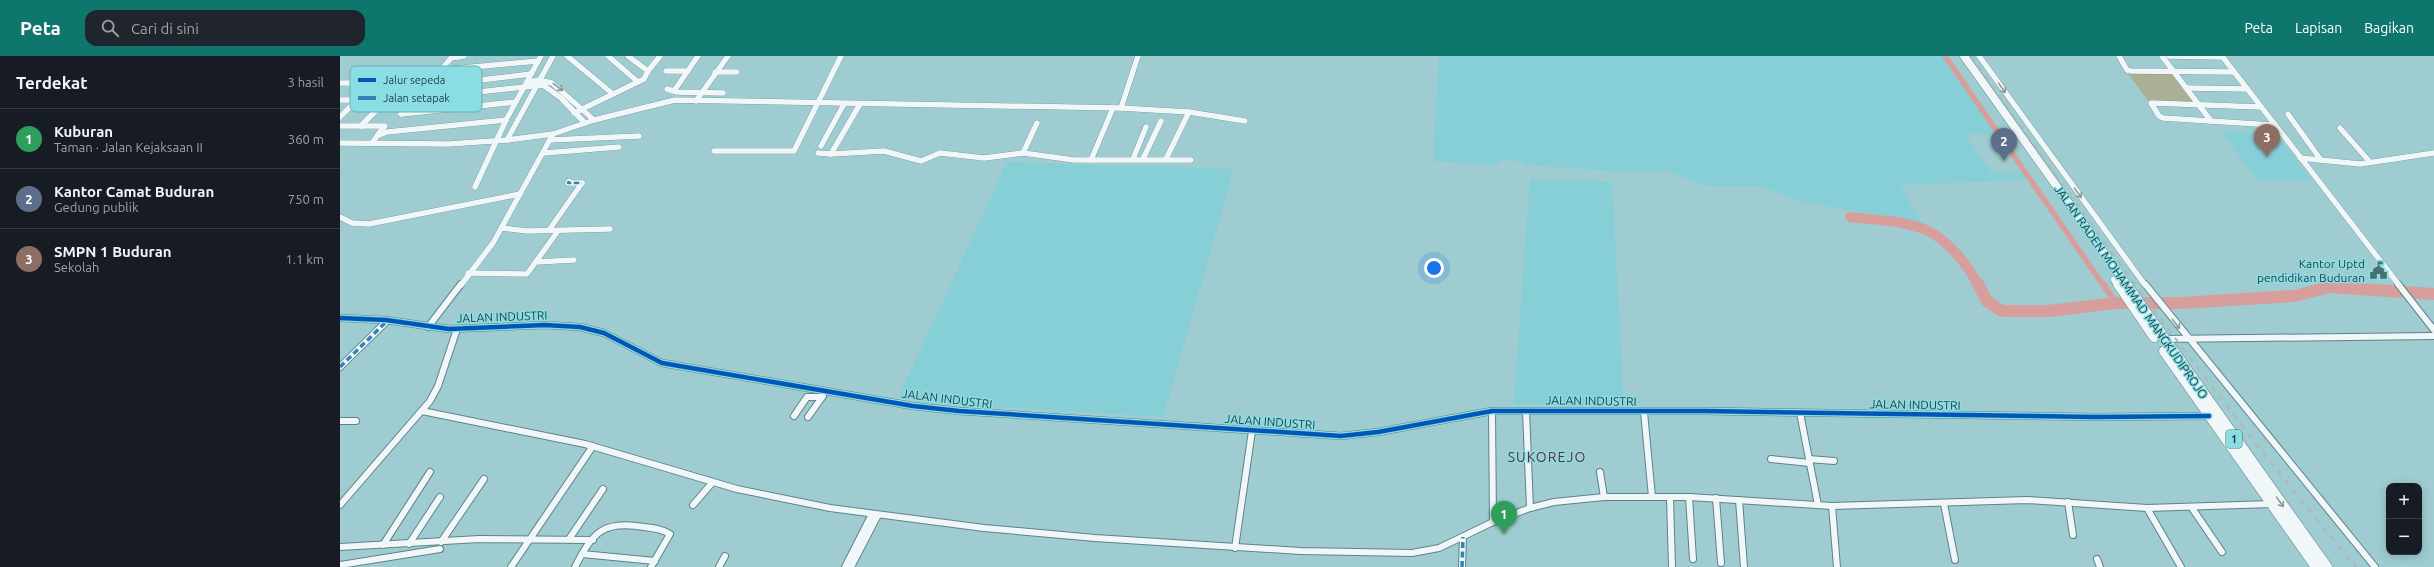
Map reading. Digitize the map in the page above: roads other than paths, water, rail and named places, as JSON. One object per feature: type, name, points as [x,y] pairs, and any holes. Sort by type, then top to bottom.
[{"type":"highway","name":"JALAN RADEN MOHAMMAD MANGKUDIPROJO","points":[[1957,56],[2131,297]]},
{"type":"highway","name":"JALAN RADEN MOHAMMAD MANGKUDIPROJO","points":[[1964,56],[2140,310],[2209,416],[2316,567]]},
{"type":"highway","name":"JALAN RADEN MOHAMMAD MANGKUDIPROJO","points":[[2140,310],[2163,339],[2326,567]]},
{"type":"street","points":[[444,66],[451,58],[464,56]]},
{"type":"street","points":[[507,140],[553,56]]},
{"type":"street","points":[[567,56],[613,94]]},
{"type":"street","points":[[608,56],[638,82]]},
{"type":"street","points":[[628,56],[648,71]]},
{"type":"street","points":[[574,113],[644,79],[648,71],[660,56]]},
{"type":"street","points":[[674,92],[698,56]]},
{"type":"street","points":[[696,101],[715,72],[728,56]]},
{"type":"street","points":[[714,151],[794,151],[842,56]]},
{"type":"street","points":[[1121,108],[1138,56]]},
{"type":"street","points":[[1979,56],[2155,298],[2375,567]]},
{"type":"street","points":[[2119,56],[2129,71],[2233,72]]},
{"type":"street","points":[[2162,56],[2176,72],[2211,121]]},
{"type":"street","points":[[2169,56],[2222,57],[2399,288],[2434,330]]},
{"type":"street","points":[[474,66],[539,58]]},
{"type":"street","points":[[475,187],[506,120],[539,58]]},
{"type":"street","points":[[666,71],[688,71]]},
{"type":"street","points":[[715,72],[737,72]]},
{"type":"street","points":[[482,79],[531,74]]},
{"type":"street","points":[[538,83],[553,91],[584,123]]},
{"type":"street","points":[[482,90],[526,84],[552,83],[594,120]]},
{"type":"street","points":[[2188,88],[2247,89]]},
{"type":"street","points":[[667,89],[674,92],[723,93]]},
{"type":"street","points":[[340,143],[414,142],[449,144],[507,140],[553,134],[594,120],[670,101],[1121,108],[1189,112],[1246,122]]},
{"type":"street","points":[[482,106],[516,102]]},
{"type":"street","points":[[2261,108],[2151,103],[2161,117],[2273,125]]},
{"type":"street","points":[[822,146],[844,104]]},
{"type":"street","points":[[831,154],[860,104]]},
{"type":"street","points":[[340,117],[350,107]]},
{"type":"street","points":[[1091,160],[1114,108]]},
{"type":"street","points":[[361,126],[374,112]]},
{"type":"street","points":[[403,112],[401,114],[420,112]]},
{"type":"street","points":[[1166,159],[1189,112]]},
{"type":"street","points":[[2288,114],[2321,160]]},
{"type":"street","points":[[370,143],[377,136],[387,132],[506,120]]},
{"type":"street","points":[[1143,159],[1161,121]]},
{"type":"street","points":[[1023,153],[1037,123]]},
{"type":"street","points":[[340,126],[385,126],[370,143]]},
{"type":"street","points":[[1133,159],[1146,127]]},
{"type":"street","points":[[2340,128],[2370,162]]},
{"type":"street","points":[[428,327],[493,242],[544,153],[553,134]]},
{"type":"street","points":[[550,140],[639,136]]},
{"type":"street","points":[[544,153],[619,148]]},
{"type":"street","points":[[818,153],[841,156],[884,151],[921,161],[940,153],[984,158],[1023,153],[1056,159],[1191,160]]},
{"type":"street","points":[[2300,158],[2353,164],[2434,153]]},
{"type":"street","points":[[549,230],[582,183],[568,183],[568,180]]},
{"type":"street","points":[[340,217],[352,223],[369,224],[520,194]]},
{"type":"street","points":[[502,228],[527,231],[610,229]]},
{"type":"street","points":[[468,273],[528,274],[558,231]]},
{"type":"street","points":[[536,262],[574,260]]},
{"type":"street","name":"JALAN INDUSTRI","points":[[340,318],[388,320],[428,327],[457,329],[556,326],[582,328],[598,331],[644,356],[662,363],[913,406],[989,414],[1252,431],[1351,436],[1492,411],[1526,410],[2094,417],[2209,416]]},
{"type":"street","points":[[340,367],[388,320]]},
{"type":"street","points":[[340,505],[422,411],[438,386],[457,329]]},
{"type":"street","points":[[2163,339],[2434,336]]},
{"type":"street","points":[[808,417],[826,391]]},
{"type":"street","points":[[794,416],[807,398],[822,397]]},
{"type":"street","points":[[1526,410],[1530,508]]},
{"type":"street","points":[[422,411],[593,446],[712,483],[788,500],[875,514],[1095,538],[1235,548],[1412,553],[1439,548],[1493,522],[1530,508],[1554,502],[1604,498],[1689,497],[1832,506],[1944,504],[2027,500],[2147,508],[2192,508],[2272,504]]},
{"type":"street","points":[[1492,411],[1493,522]]},
{"type":"street","points":[[1644,412],[1652,497]]},
{"type":"street","points":[[1800,413],[1818,505]]},
{"type":"street","points":[[340,421],[356,421]]},
{"type":"street","points":[[1235,548],[1252,431]]},
{"type":"street","points":[[511,567],[593,446]]},
{"type":"street","points":[[1771,459],[1834,462]]},
{"type":"street","points":[[383,545],[430,472]]},
{"type":"street","points":[[1600,472],[1604,498]]},
{"type":"street","points":[[441,546],[484,479]]},
{"type":"street","points":[[693,505],[712,483]]},
{"type":"street","points":[[569,539],[603,489]]},
{"type":"street","points":[[408,544],[440,497]]},
{"type":"street","points":[[1670,497],[1672,567]]},
{"type":"street","points":[[1689,497],[1693,559]]},
{"type":"street","points":[[1716,498],[1721,563]]},
{"type":"street","points":[[1739,500],[1744,567]]},
{"type":"street","points":[[2068,502],[2073,535]]},
{"type":"street","points":[[1944,504],[1955,560]]},
{"type":"street","points":[[1832,506],[1837,567]]},
{"type":"street","points":[[2147,508],[2180,567]]},
{"type":"street","points":[[2192,508],[2222,552]]},
{"type":"street","points":[[845,567],[875,514]]},
{"type":"street","points":[[851,567],[875,514]]},
{"type":"street","points":[[574,567],[582,554],[593,540],[606,527],[614,524],[664,530],[670,534],[670,537],[653,564],[582,554]]},
{"type":"street","points":[[1462,567],[1463,537]]},
{"type":"street","points":[[340,565],[480,539],[593,540]]},
{"type":"street","points":[[340,547],[408,544],[441,546]]},
{"type":"street","points":[[719,567],[725,556]]},
{"type":"street","points":[[2097,559],[2100,567]]},
{"type":"waterway","points":[[1945,56],[2103,285]]},
{"type":"waterway","points":[[1850,217],[1908,224],[1934,234],[1949,246],[1963,261],[1978,285]]},
{"type":"waterway","points":[[1978,284],[1987,301],[2002,311],[2048,311],[2116,303],[2181,303],[2294,296],[2329,287],[2434,294]]},
{"type":"waterway","points":[[2103,284],[2116,303]]},
{"type":"railway","points":[[1971,56],[2158,316],[2255,443],[2356,567]]},
{"type":"place","name":"SMPN 1 Buduran","points":[[2267,157]]},
{"type":"place","name":"Kantor Camat Buduran","points":[[2004,161]]},
{"type":"place","name":"Kantor Uptd pendidikan Buduran","points":[[2378,271]]},
{"type":"place","name":"Kuburan","points":[[1504,534]]},
{"type":"district","name":"SUKOREJO","points":[[1547,457]]}]
